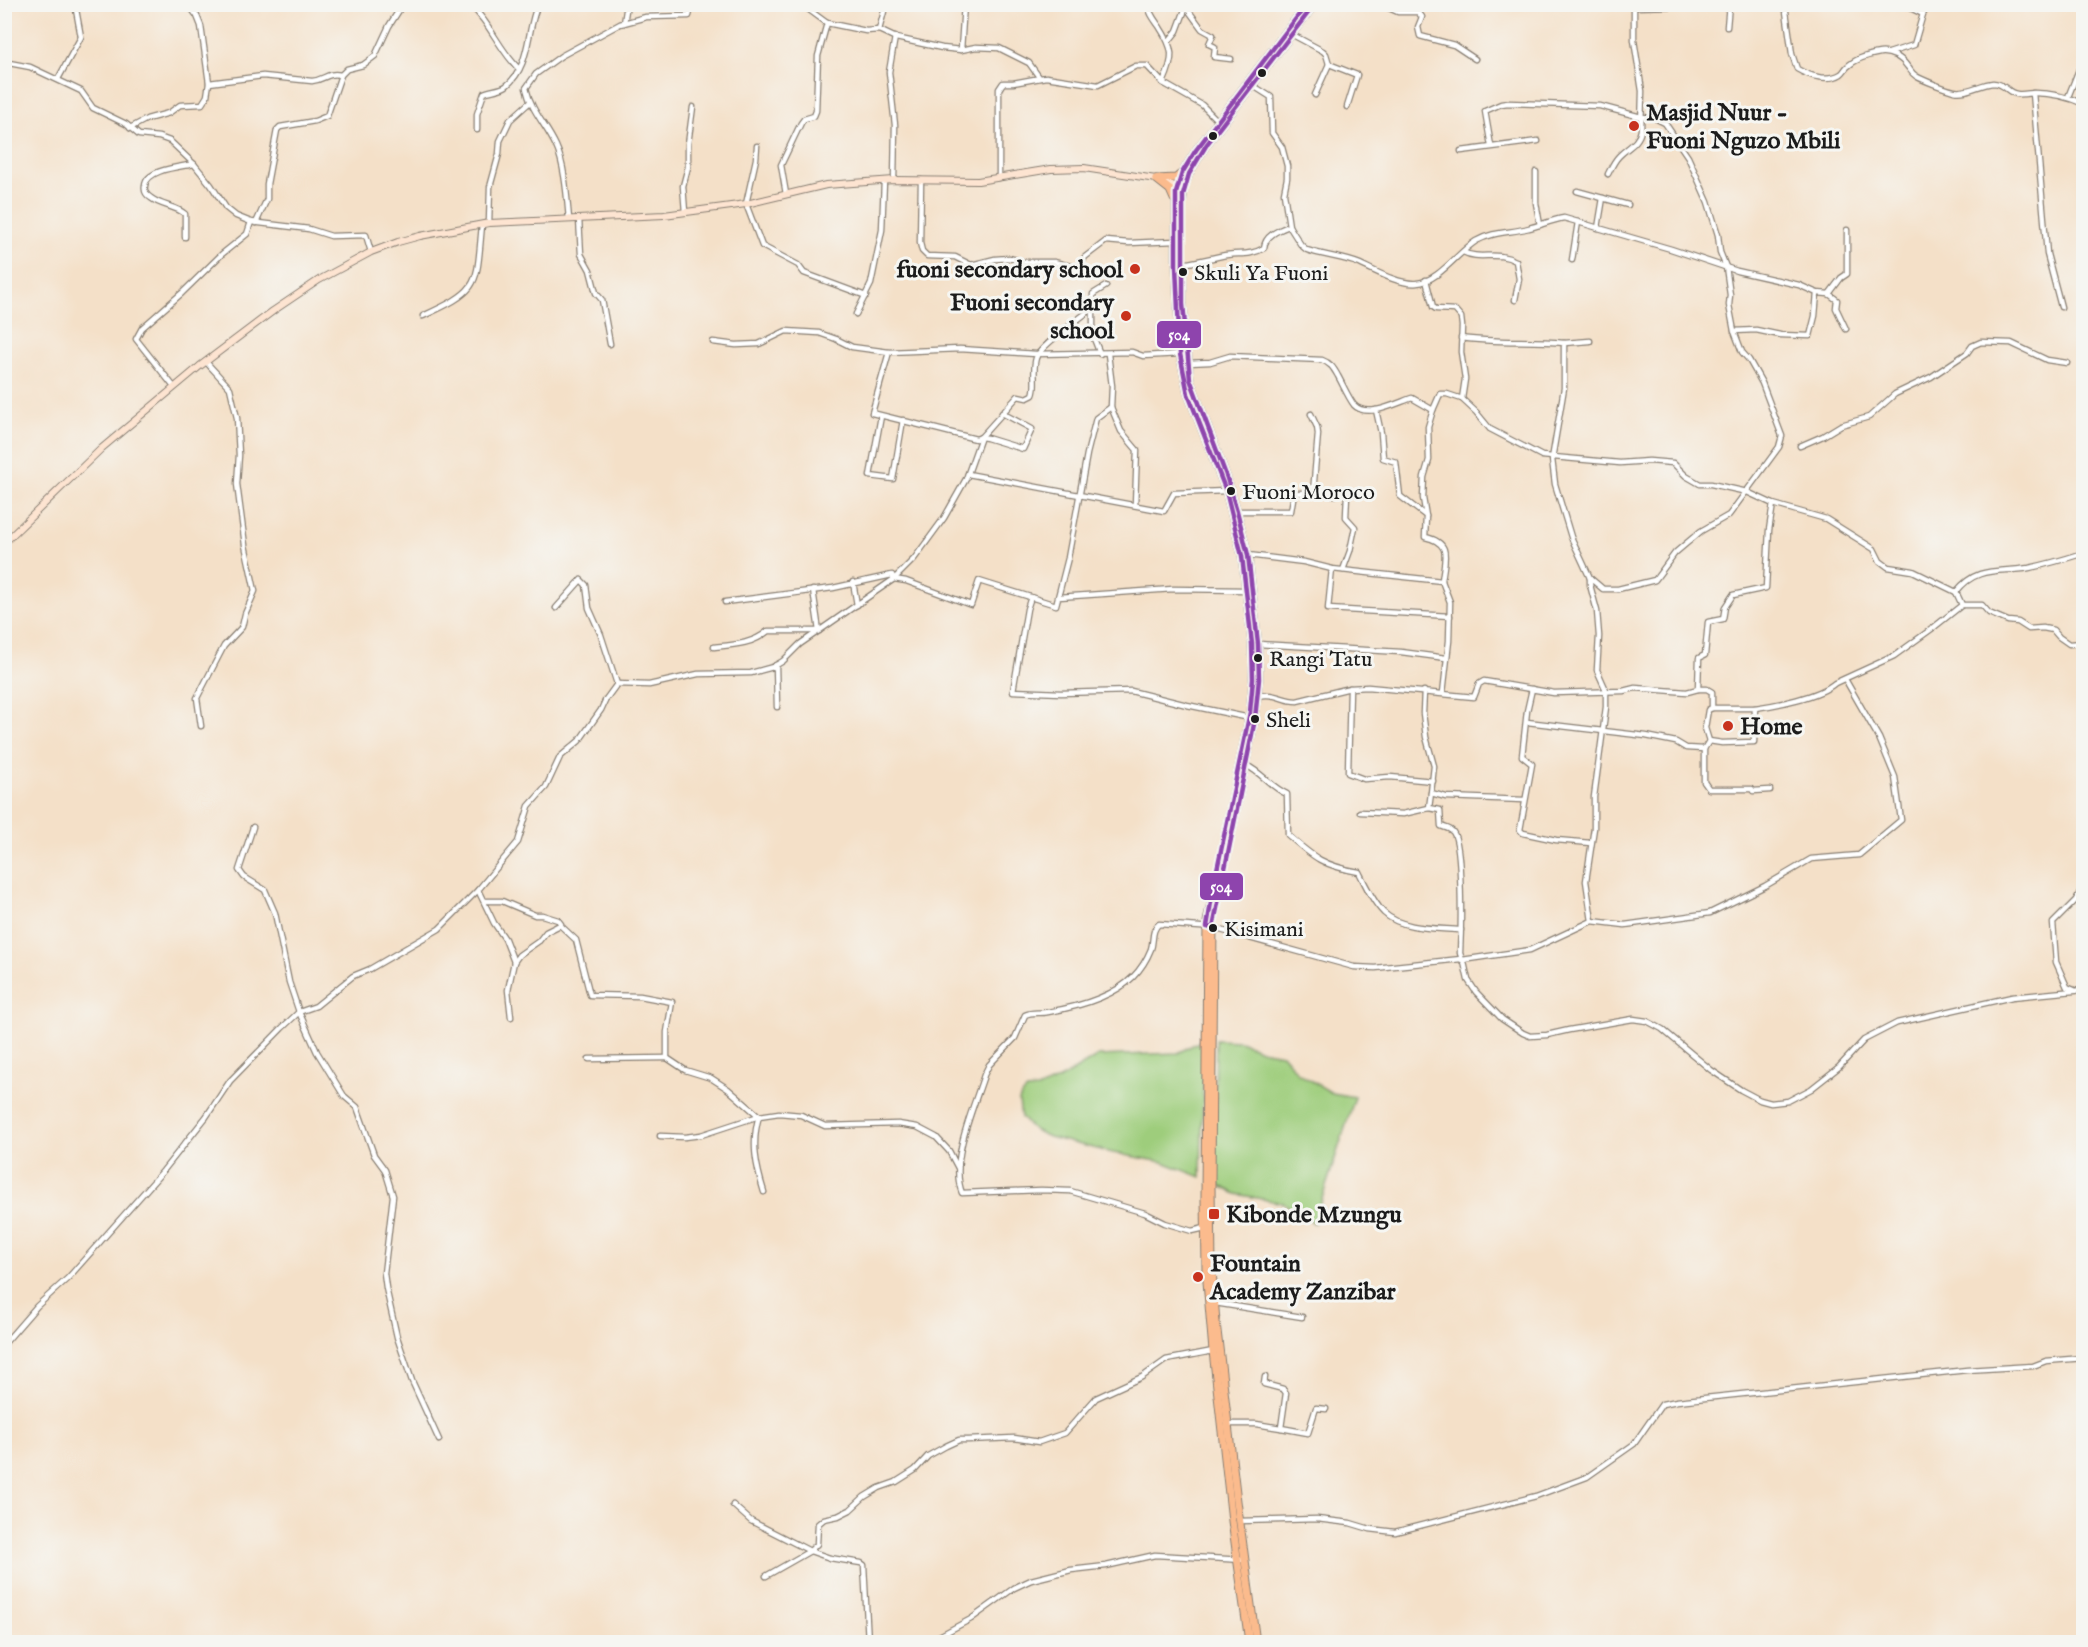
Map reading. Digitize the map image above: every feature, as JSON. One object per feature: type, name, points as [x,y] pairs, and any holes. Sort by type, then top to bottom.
[{"type":"main road","points":[[1156,179],[1176,178],[1182,173],[1218,121],[1307,4]]},
{"type":"main road","points":[[1256,1642],[1241,1561],[1239,1521],[1212,1270],[1208,1186],[1209,975],[1214,884],[1258,696],[1258,644],[1248,555],[1227,478],[1194,392],[1188,363],[1180,188],[1207,144],[1315,4]]},
{"type":"main road","points":[[1182,173],[1175,207],[1180,354],[1188,394],[1226,491],[1242,556],[1252,644],[1252,718],[1246,765],[1210,928]]},
{"type":"main road","points":[[1156,179],[1170,190],[1175,207]]},
{"type":"main road","points":[[1208,1186],[1205,1228],[1206,1270],[1213,1351],[1250,1642]]},
{"type":"street","points":[[58,79],[81,37],[75,4]]},
{"type":"street","points":[[130,128],[141,121],[169,113],[180,105],[202,104],[207,96],[209,83],[201,26],[188,4]]},
{"type":"street","points":[[174,387],[136,339],[141,328],[247,234],[267,199],[267,184],[277,130],[280,126],[301,124],[327,116],[341,75],[348,69],[363,65],[375,56],[389,26],[403,4]]},
{"type":"street","points":[[469,4],[479,13],[500,48],[519,69]]},
{"type":"street","points":[[477,130],[477,114],[484,93],[504,87],[519,69],[527,52],[532,17],[538,4]]},
{"type":"street","points":[[624,23],[627,4]]},
{"type":"street","points":[[569,219],[564,176],[557,147],[530,102],[526,88],[536,74],[561,56],[624,23],[646,17],[689,16],[692,4]]},
{"type":"street","points":[[801,4],[827,23],[866,31],[879,30],[895,37],[942,48],[961,50],[976,47],[999,48],[1029,63],[1040,77]]},
{"type":"street","points":[[879,30],[886,4]]},
{"type":"street","points":[[961,50],[964,4]]},
{"type":"street","points":[[1148,4],[1149,11],[1169,41],[1172,64],[1163,83]]},
{"type":"street","points":[[1291,4],[1301,12]]},
{"type":"street","points":[[1380,4],[1398,12],[1418,12],[1422,16],[1418,27],[1420,36],[1454,45],[1474,59]]},
{"type":"street","points":[[1727,27],[1729,4]]},
{"type":"street","points":[[1785,4],[1792,54],[1797,69],[1822,78],[1841,74],[1856,59],[1873,54],[1889,53],[1914,45],[1923,14],[1930,4]]},
{"type":"street","points":[[1902,4],[1923,14]]},
{"type":"street","points":[[1169,41],[1177,31],[1187,6]]},
{"type":"street","points":[[1187,6],[1202,28],[1213,35],[1209,44],[1215,47],[1214,57],[1231,59]]},
{"type":"street","points":[[1608,174],[1619,156],[1632,147],[1640,135],[1642,91],[1634,40],[1634,6],[1677,6]]},
{"type":"street","points":[[786,194],[781,165],[798,127],[804,119],[814,116],[818,56],[827,23]]},
{"type":"street","points":[[1291,34],[1326,54],[1329,64],[1315,95]]},
{"type":"street","points":[[894,180],[894,125],[889,72],[895,37]]},
{"type":"street","points":[[1889,53],[1903,61],[1912,74],[1956,92],[1965,92],[1994,83],[2003,85],[2018,95],[2056,94],[2084,104]]},
{"type":"street","points":[[2068,97],[2084,57]]},
{"type":"street","points":[[4,63],[30,67],[58,79],[81,91],[93,108],[126,124],[139,135],[159,137],[170,141],[194,164],[212,185],[226,208],[236,216],[253,223],[309,229],[331,236],[366,235],[371,252]]},
{"type":"street","points":[[1329,64],[1358,75],[1347,107]]},
{"type":"street","points":[[999,178],[999,89],[1003,83],[1040,77],[1098,86],[1136,66],[1146,66],[1163,83],[1202,105],[1218,121]]},
{"type":"street","points":[[209,83],[263,76],[318,81],[332,73],[341,75]]},
{"type":"street","points":[[1252,85],[1271,97],[1272,133],[1281,147],[1287,166],[1284,193],[1289,226],[1307,250],[1360,264],[1374,272],[1416,283],[1426,280],[1472,244],[1489,235],[1527,229],[1554,219],[1564,218],[1726,267],[1799,285],[1817,293],[1828,294],[1837,300],[1836,308],[1846,329]]},
{"type":"street","points":[[2033,93],[2047,254],[2061,307]]},
{"type":"street","points":[[423,316],[455,301],[474,284],[478,273],[490,187],[500,141],[510,120],[530,102]]},
{"type":"street","points":[[1491,146],[1485,111],[1501,104],[1600,106],[1641,117],[1655,118],[1665,123],[1688,157],[1708,202],[1726,267],[1734,331],[1742,352],[1762,383],[1782,436],[1779,447],[1729,515],[1701,531],[1675,553],[1655,580],[1618,589],[1603,589],[1590,578]]},
{"type":"street","points":[[685,212],[683,186],[688,166],[688,144],[693,107]]},
{"type":"street","points":[[1461,151],[1538,141]]},
{"type":"street","points":[[757,146],[746,204],[762,246],[798,265],[804,273],[866,296]]},
{"type":"street","points":[[185,237],[185,214],[149,197],[144,185],[154,174],[194,164]]},
{"type":"street","points":[[4,543],[102,448],[174,387],[273,311],[319,280],[371,252],[420,236],[486,224],[664,215],[746,204],[826,185],[894,180],[978,181],[1051,169],[1084,168],[1156,179],[1180,188]]},
{"type":"street","points":[[1536,172],[1536,202],[1540,225]]},
{"type":"street","points":[[921,180],[920,243],[922,251],[927,256],[955,257],[971,265],[1009,258],[1024,262],[1054,262],[1079,270],[1085,257],[1106,241],[1130,243],[1175,240]]},
{"type":"street","points":[[856,314],[871,284],[882,230],[884,181]]},
{"type":"street","points":[[1577,191],[1628,205]]},
{"type":"street","points":[[1598,228],[1603,198]]},
{"type":"street","points":[[579,219],[581,254],[590,270],[596,293],[602,300],[610,344]]},
{"type":"street","points":[[1572,260],[1578,222]]},
{"type":"street","points":[[1182,264],[1208,261],[1219,256],[1258,253],[1264,248],[1265,242],[1271,235],[1289,226]]},
{"type":"street","points":[[1828,294],[1847,274],[1847,230]]},
{"type":"street","points":[[1463,252],[1470,256],[1507,255],[1516,261],[1519,279],[1515,300]]},
{"type":"street","points":[[1426,280],[1433,307],[1455,310],[1459,313],[1462,326],[1465,379],[1462,399]]},
{"type":"street","points":[[1100,354],[1092,336],[1093,294],[1106,286]]},
{"type":"street","points":[[1734,331],[1756,330],[1780,335],[1810,336],[1817,293]]},
{"type":"street","points":[[617,684],[649,685],[698,674],[751,673],[776,665],[800,644],[894,579],[914,559],[944,518],[968,474],[981,437],[1018,396],[1027,398],[1033,395],[1036,354],[1093,308]]},
{"type":"street","points":[[713,342],[736,345],[759,344],[786,332],[804,332],[828,336],[852,347],[889,352],[960,349],[1036,354],[1132,352],[1143,356],[1180,354]]},
{"type":"street","points":[[1461,338],[1482,341],[1525,340],[1564,343],[1590,341]]},
{"type":"street","points":[[1800,446],[1823,436],[1841,424],[1869,417],[1895,394],[1931,377],[1967,353],[1972,345],[1981,342],[2011,343],[2047,360],[2067,363]]},
{"type":"street","points":[[1564,343],[1564,388],[1552,459],[1555,484],[1571,537],[1590,578],[1597,611],[1599,636],[1597,670],[1606,690],[1587,881],[1592,921]]},
{"type":"street","points":[[889,352],[872,413],[976,439],[981,437],[1023,449],[1032,429],[1002,413]]},
{"type":"street","points":[[1108,354],[1112,386],[1111,407],[1121,431],[1137,450],[1135,505]]},
{"type":"street","points":[[1188,363],[1210,362],[1230,356],[1322,360],[1334,368],[1354,405],[1363,410],[1376,410],[1412,398],[1433,410]]},
{"type":"street","points":[[201,726],[197,698],[224,646],[242,627],[255,591],[245,545],[237,484],[239,455],[237,418],[230,388],[207,363]]},
{"type":"street","points":[[1443,693],[1450,616],[1450,602],[1442,581],[1445,552],[1444,546],[1436,540],[1425,537],[1426,516],[1423,498],[1424,477],[1429,460],[1428,427],[1440,394],[1462,399],[1490,429],[1528,450],[1552,459],[1673,463],[1686,476],[1700,484],[1711,484],[1747,492],[1773,504],[1826,519],[1875,549],[1880,561],[1888,567],[1913,571],[1956,592],[1962,605]]},
{"type":"street","points":[[725,602],[833,588],[892,575],[894,579],[906,581],[971,605],[979,581],[1056,604],[1096,418],[1111,407]]},
{"type":"street","points":[[1376,410],[1383,458],[1396,462],[1400,496],[1426,516]]},
{"type":"street","points":[[1311,414],[1318,434],[1313,493]]},
{"type":"street","points":[[881,416],[870,476],[893,479],[903,420]]},
{"type":"street","points":[[968,474],[1164,511],[1174,494],[1226,491]]},
{"type":"street","points":[[1237,511],[1291,511],[1294,493],[1336,495],[1336,491],[1347,494],[1346,517],[1355,527],[1355,532],[1342,570]]},
{"type":"street","points":[[1698,689],[1699,658],[1705,655],[1708,622],[1724,617],[1725,607],[1733,595],[1766,588],[1769,530],[1773,504]]},
{"type":"street","points":[[1956,592],[1966,579],[1993,570],[2053,563],[2084,553]]},
{"type":"street","points":[[1248,555],[1304,562],[1332,569],[1442,581]]},
{"type":"street","points":[[1332,569],[1328,609],[1450,616]]},
{"type":"street","points":[[556,608],[575,584],[581,580],[586,585],[589,608],[601,635],[617,684]]},
{"type":"street","points":[[853,582],[857,605]]},
{"type":"street","points":[[1059,597],[1173,589],[1246,590]]},
{"type":"street","points":[[813,590],[819,631]]},
{"type":"street","points":[[1031,597],[1013,692],[1131,691],[1252,718]]},
{"type":"street","points":[[1770,790],[1709,789],[1704,782],[1704,749],[1708,741],[1705,728],[1708,710],[1712,708],[1755,708],[1828,688],[1894,656],[1962,605],[1982,605],[1989,613],[2008,621],[2018,622],[2029,629],[2053,630],[2059,638],[2069,644],[2084,643]]},
{"type":"street","points":[[714,647],[742,644],[760,638],[768,631],[819,631]]},
{"type":"street","points":[[1258,644],[1401,652],[1446,658]]},
{"type":"street","points":[[776,665],[777,707]]},
{"type":"street","points":[[1205,1228],[1192,1231],[1165,1223],[1145,1213],[1070,1191],[962,1193],[958,1168],[960,1151],[984,1075],[989,1065],[1015,1038],[1025,1015],[1074,1006],[1121,988],[1135,976],[1143,964],[1151,949],[1153,930],[1156,925],[1210,928],[1354,967],[1375,968],[1462,960],[1530,950],[1592,921],[1625,925],[1710,913],[1765,886],[1811,859],[1859,855],[1900,820],[1895,777],[1879,738],[1845,679]]},
{"type":"street","points":[[1258,696],[1269,693],[1281,696],[1288,701],[1297,701],[1350,688],[1368,687],[1474,697],[1479,684],[1484,681],[1554,693],[1623,691],[1635,688],[1687,692],[1707,689],[1712,692],[1712,708]]},
{"type":"street","points":[[4,1344],[37,1306],[68,1278],[163,1171],[200,1126],[230,1081],[299,1012],[316,1006],[353,976],[370,969],[439,929],[478,890],[518,842],[529,806],[546,787],[560,757],[579,741],[617,684]]},
{"type":"street","points":[[1350,688],[1348,774],[1364,779],[1390,777],[1433,781]]},
{"type":"street","points":[[1532,689],[1522,756],[1532,764],[1524,800],[1521,832],[1556,840],[1591,843]]},
{"type":"street","points":[[1424,691],[1426,737],[1434,766],[1429,808]]},
{"type":"street","points":[[1708,741],[1754,742],[1755,708]]},
{"type":"street","points":[[1527,722],[1646,736],[1677,742],[1686,748],[1704,749]]},
{"type":"street","points":[[1246,765],[1259,772],[1278,790],[1287,794],[1288,835],[1322,862],[1335,868],[1359,872],[1382,911],[1394,920],[1426,927],[1461,930]]},
{"type":"street","points":[[1431,792],[1446,797],[1524,800]]},
{"type":"street","points":[[1360,812],[1403,814],[1429,808],[1440,810],[1441,826],[1449,829],[1455,835],[1459,873],[1462,960],[1468,980],[1476,992],[1502,1019],[1530,1035],[1547,1035],[1633,1019],[1647,1020],[1662,1029],[1711,1070],[1760,1100],[1788,1101],[1811,1089],[1839,1067],[1864,1040],[1898,1023],[2012,997],[2084,990]]},
{"type":"street","points":[[253,827],[238,870],[244,877],[265,890],[271,901],[289,982],[299,1012],[317,1052],[344,1096],[357,1107],[374,1155],[379,1165],[385,1170],[393,1196],[384,1273],[386,1288],[397,1337],[412,1381],[439,1440]]},
{"type":"street","points":[[2076,991],[2067,987],[2056,962],[2054,924],[2076,900],[2084,884]]},
{"type":"street","points":[[478,890],[494,923],[505,939],[514,962]]},
{"type":"street","points":[[484,901],[502,901],[535,915],[558,920],[560,926],[576,940],[590,995],[640,996],[672,1002],[667,1032],[667,1058]]},
{"type":"street","points":[[511,1017],[508,990],[514,962],[546,932],[560,926]]},
{"type":"street","points":[[589,1059],[667,1058],[686,1070],[711,1078],[746,1103],[759,1116]]},
{"type":"street","points":[[660,1136],[686,1137],[759,1116],[779,1113],[801,1115],[825,1126],[898,1124],[917,1127],[936,1137],[949,1151],[958,1168]]},
{"type":"street","points":[[759,1116],[754,1130],[755,1162],[764,1192]]},
{"type":"street","points":[[1215,1303],[1302,1317]]},
{"type":"street","points":[[766,1576],[810,1551],[817,1544],[818,1524],[824,1519],[850,1510],[864,1497],[896,1482],[915,1470],[928,1456],[946,1446],[959,1440],[1014,1438],[1039,1442],[1065,1433],[1096,1398],[1142,1377],[1166,1360],[1213,1351]]},
{"type":"street","points":[[1239,1521],[1317,1519],[1395,1532],[1536,1496],[1587,1477],[1634,1443],[1662,1404],[1916,1375],[2033,1366],[2046,1361],[2084,1358]]},
{"type":"street","points":[[1265,1377],[1264,1384],[1286,1392],[1281,1428]]},
{"type":"street","points":[[1227,1425],[1257,1424],[1308,1433],[1316,1408],[1326,1409]]},
{"type":"street","points":[[733,1505],[751,1521],[810,1551],[864,1565],[868,1642]]},
{"type":"street","points":[[928,1642],[971,1619],[1014,1588],[1031,1580],[1071,1570],[1106,1566],[1155,1556],[1241,1561]]},
{"type":"green space","name":"Kibonde Mzungu","points":[[1204,1039],[1201,1177],[1163,1162],[1113,1153],[1049,1137],[1034,1130],[1021,1118],[1019,1101],[1027,1090],[1037,1089],[1062,1078],[1098,1056],[1178,1053]]},
{"type":"green space","name":"Kibonde Mzungu","points":[[1216,1040],[1240,1041],[1261,1050],[1282,1054],[1298,1073],[1332,1093],[1355,1097],[1314,1223],[1283,1203],[1236,1194],[1213,1182]]},
{"type":"transit line","name":"504","points":[[1307,4],[1196,150],[1182,173],[1176,193],[1176,266],[1180,354],[1188,394],[1226,491],[1242,556],[1252,644],[1253,679],[1250,712],[1214,884],[1207,927],[1213,928],[1255,719],[1259,679],[1258,644],[1248,555],[1237,511],[1190,379],[1183,304],[1183,195],[1189,174],[1207,144],[1315,4]]},
{"type":"place","name":"Masjid Nuur - Fuoni Nguzo Mbili","points":[[1634,126]]},
{"type":"place","name":"fuoni secondary school","points":[[1135,269]]},
{"type":"place","name":"Skuli Ya Fuoni","points":[[1183,272]]},
{"type":"place","name":"Fuoni secondary school","points":[[1126,316]]},
{"type":"place","name":"Fuoni Moroco","points":[[1231,491]]},
{"type":"place","name":"Rangi Tatu","points":[[1258,658]]},
{"type":"place","name":"Sheli","points":[[1255,719]]},
{"type":"place","name":"Home","points":[[1728,726]]},
{"type":"place","name":"Kisimani","points":[[1213,928]]},
{"type":"place","name":"Kibonde Mzungu","points":[[1214,1214]]},
{"type":"place","name":"Fountain Academy Zanzibar","points":[[1198,1277]]}]
